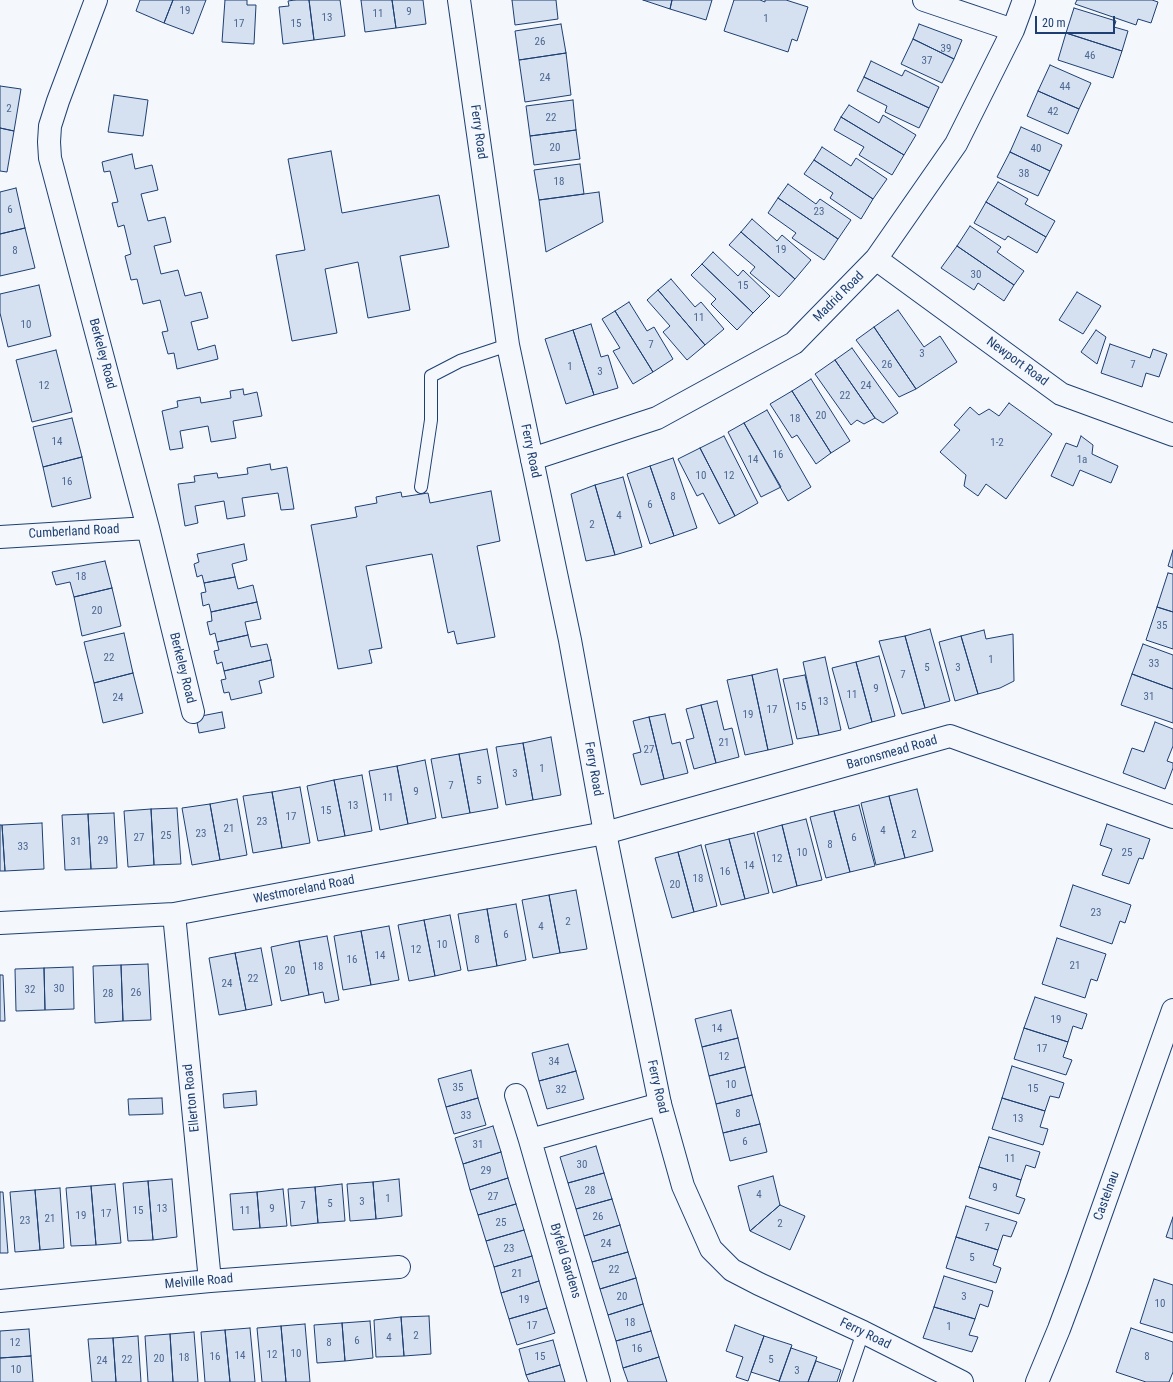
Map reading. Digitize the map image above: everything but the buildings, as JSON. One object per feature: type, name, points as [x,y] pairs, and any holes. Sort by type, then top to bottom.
[{"type":"street","name":"Berkeley Road","points":[[96,0],[50,126],[48,142],[50,158],[148,528],[193,712]]},
{"type":"street","name":"Ferry Road","points":[[459,0],[508,345],[570,640],[605,833],[660,1104],[683,1186],[711,1249],[732,1270],[863,1332],[962,1382]]},
{"type":"street","points":[[924,0],[1013,30]]},
{"type":"street","name":"Madrid Road","points":[[532,459],[657,418],[794,343],[876,259],[956,144],[1013,30],[1024,0]]},
{"type":"street","name":"Newport Road","points":[[876,259],[1061,394],[1173,435]]},
{"type":"street","name":"Cumberland Road","points":[[0,537],[148,528]]},
{"type":"street","name":"Baronsmead Road","points":[[605,833],[950,736],[1173,817]]},
{"type":"street","name":"Westmoreland Road","points":[[0,923],[174,914],[605,833]]},
{"type":"street","name":"Ellerton Road","points":[[174,914],[210,1281]]},
{"type":"street","name":"Castelnau","points":[[1037,1382],[1078,1278],[1173,1010]]},
{"type":"street","name":"Byfeld Gardens","points":[[516,1095],[599,1382]]},
{"type":"street","points":[[530,1140],[660,1104]]},
{"type":"street","name":"Melville Road","points":[[0,1301],[210,1281],[399,1267]]},
{"type":"lane","points":[[421,487],[431,420],[431,376],[460,361],[508,345]]},
{"type":"lane","points":[[846,1382],[863,1332]]}]
